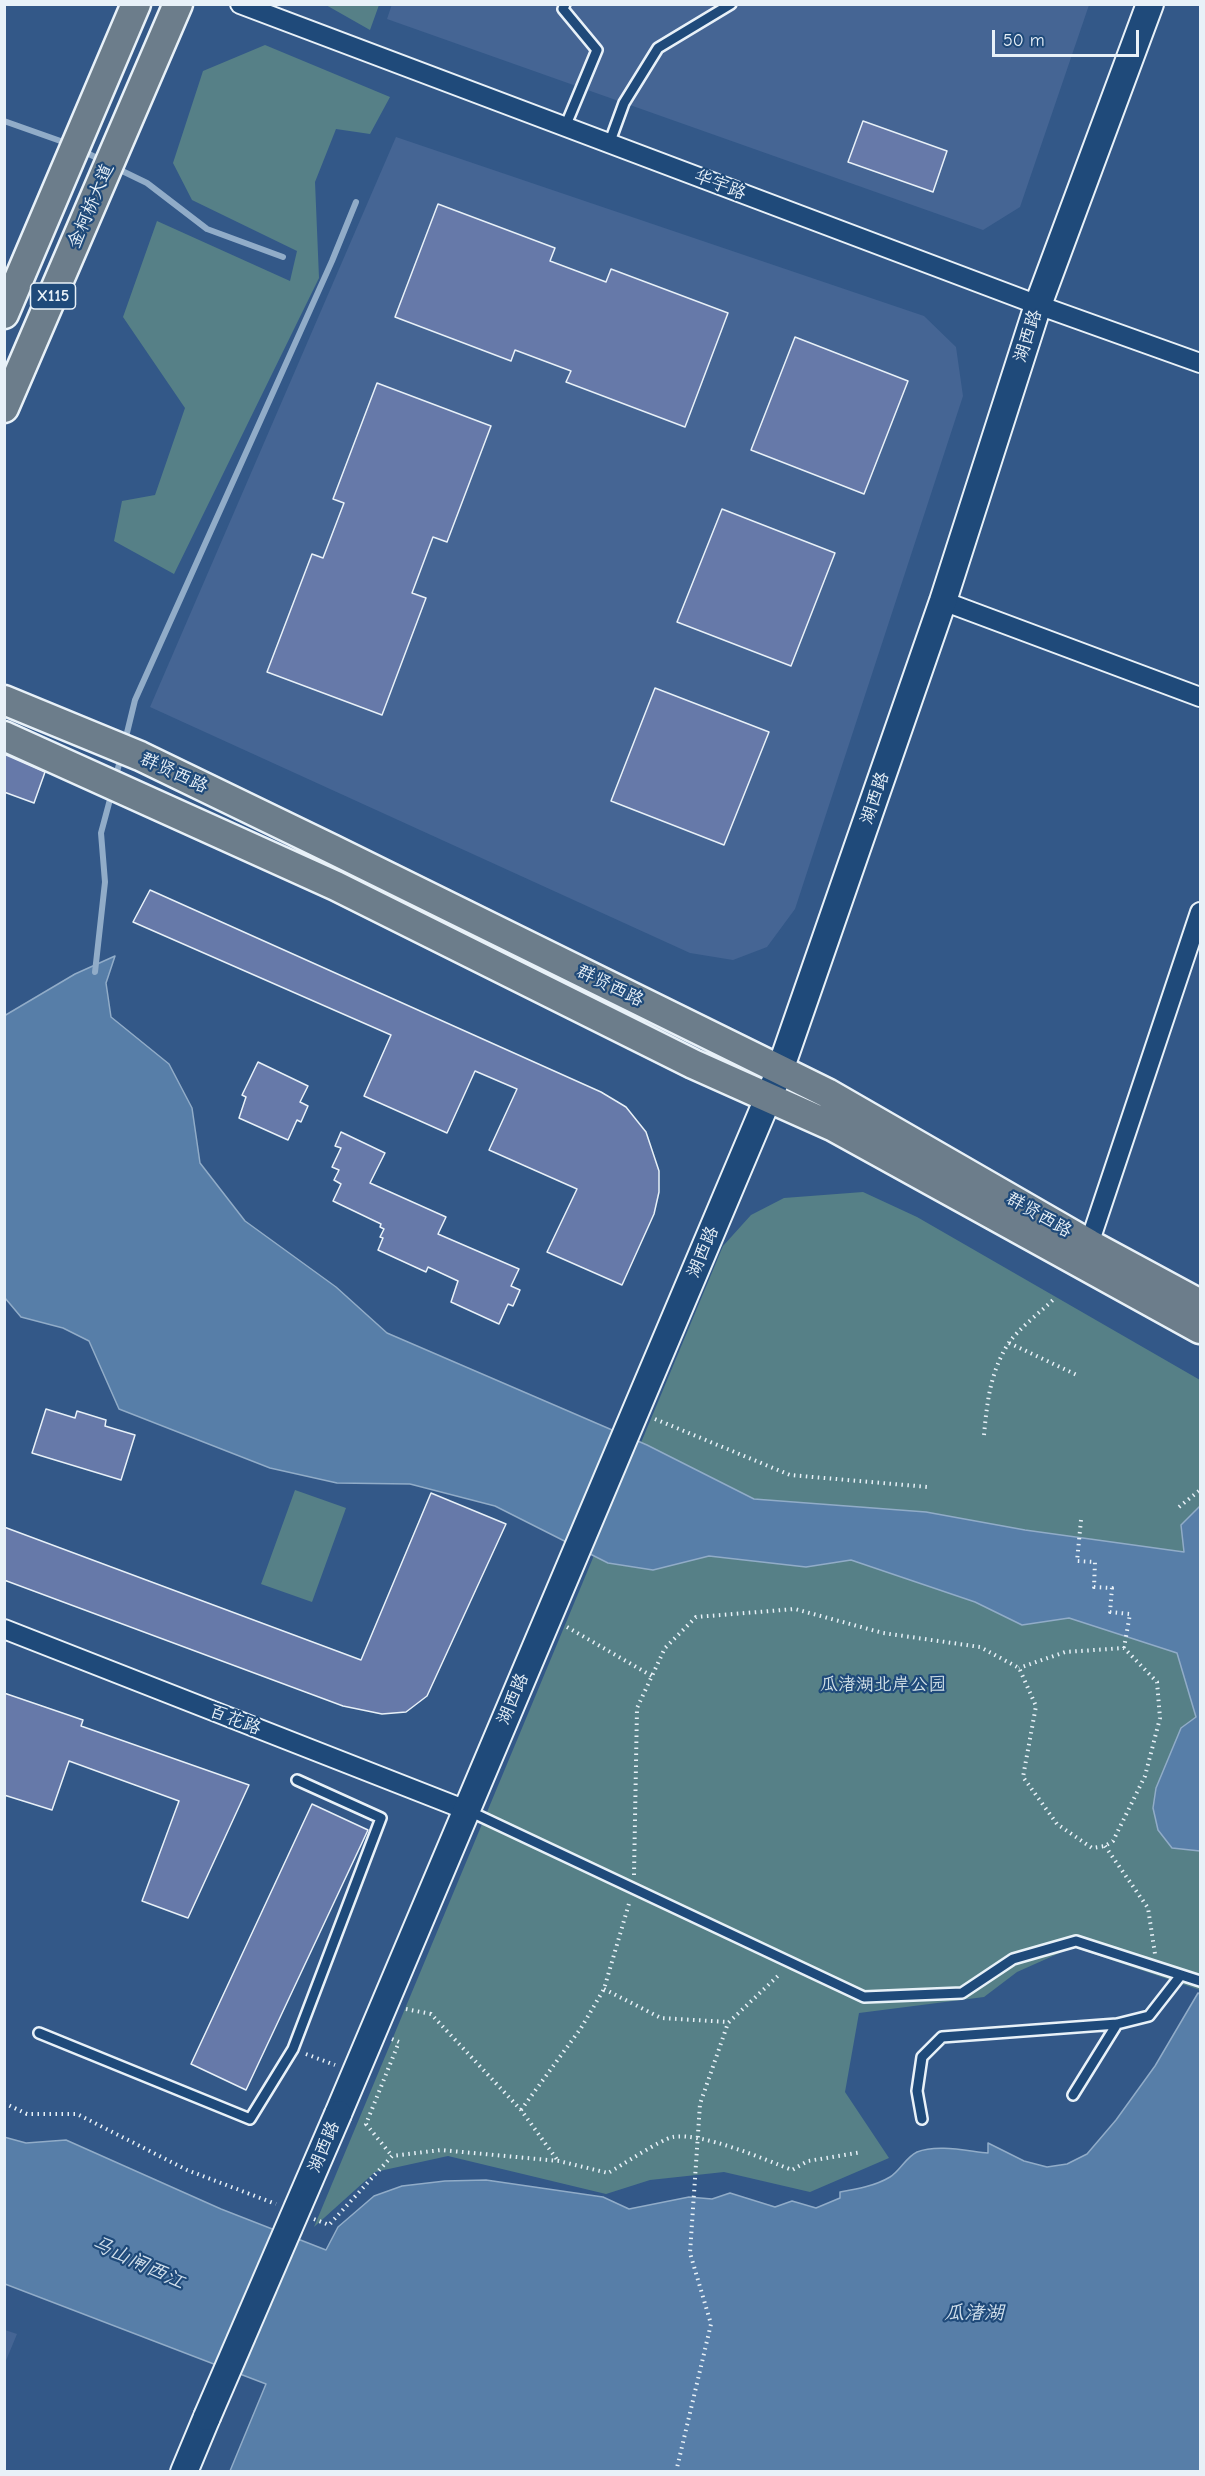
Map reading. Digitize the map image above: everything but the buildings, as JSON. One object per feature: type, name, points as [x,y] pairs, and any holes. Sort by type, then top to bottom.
[{"type":"main road","name":"金柯桥大道","points":[[4,314],[136,4]]},
{"type":"main road","name":"金柯桥大道","points":[[4,408],[178,4]]},
{"type":"main road","name":"群贤西路","points":[[4,700],[140,756],[827,1093],[1089,1244],[1200,1304]]},
{"type":"main road","name":"群贤西路","points":[[4,735],[336,886],[683,1059],[834,1127],[1200,1329]]},
{"type":"street","name":"华宇路","points":[[240,4],[1038,305],[1200,363]]},
{"type":"street","name":"湖西路","points":[[184,2472],[780,1070],[944,601],[1038,305],[1150,4]]},
{"type":"street","points":[[944,601],[1200,697]]},
{"type":"street","points":[[1089,1244],[1200,912]]},
{"type":"street","name":"百花路","points":[[4,1629],[466,1810]]},
{"type":"lane","points":[[565,4],[563,9],[597,50],[565,127]]},
{"type":"lane","points":[[609,144],[624,103],[658,48],[731,4]]},
{"type":"lane","points":[[39,2033],[250,2119],[293,2049],[381,1818],[297,1780]]},
{"type":"lane","points":[[466,1810],[864,1997],[962,1993],[1013,1959],[1076,1941],[1200,1982]]},
{"type":"lane","points":[[922,2119],[917,2091],[922,2057],[942,2037],[1117,2025],[1149,2016],[1181,1975]]},
{"type":"lane","points":[[1072,2095],[1117,2025]]},
{"type":"path","points":[[984,1436],[988,1393],[993,1374],[1009,1343],[1056,1298]]},
{"type":"path","points":[[1009,1343],[1079,1376]]},
{"type":"path","points":[[633,1417],[790,1475],[928,1487]]},
{"type":"path","points":[[1179,1507],[1200,1490]]},
{"type":"path","points":[[1081,1520],[1077,1561],[1095,1562],[1094,1587],[1112,1588],[1110,1612],[1130,1614],[1124,1648]]},
{"type":"path","points":[[521,2110],[581,2028],[604,1989],[633,1888],[637,1708],[666,1648],[696,1617],[795,1609],[883,1633],[980,1647],[1019,1668],[1036,1706],[1023,1777],[1057,1824],[1092,1848],[1105,1846],[1113,1840],[1145,1776],[1160,1718],[1157,1682],[1124,1648],[1065,1652],[1019,1668]]},
{"type":"path","points":[[548,1618],[652,1676]]},
{"type":"path","points":[[1105,1846],[1148,1908],[1157,1967]]},
{"type":"path","points":[[676,2472],[711,2324],[690,2253],[700,2104],[728,2022],[792,1963]]},
{"type":"path","points":[[604,1989],[661,2018],[728,2022]]},
{"type":"path","points":[[384,2005],[431,2014],[521,2110],[559,2161]]},
{"type":"path","points":[[372,2033],[399,2042],[366,2124],[392,2156]]},
{"type":"path","points":[[293,2049],[355,2073]]},
{"type":"path","points":[[4,2103],[27,2114],[78,2114],[187,2170],[285,2208]]},
{"type":"path","points":[[307,2216],[329,2225],[392,2156],[441,2150],[559,2161],[608,2173],[672,2137],[697,2139],[728,2146],[792,2170],[808,2161],[862,2152]]},
{"type":"shaded area","points":[[392,4],[1089,5],[1020,207],[983,230],[387,19]]},
{"type":"shaded area","points":[[396,137],[924,316],[956,347],[963,396],[795,909],[767,947],[733,960],[690,953],[150,707]]},
{"type":"shaded area","points":[[4,2330],[17,2334],[5,2363]]},
{"type":"green space","points":[[326,5],[379,5],[370,30]]},
{"type":"green space","points":[[265,45],[390,97],[370,134],[336,129],[315,182],[319,278],[174,574],[114,541],[122,501],[155,495],[185,408],[123,317],[157,221],[290,281],[297,251],[192,200],[173,163],[203,71]]},
{"type":"green space","name":"瓜渚湖北岸公园","points":[[863,1192],[917,1217],[1200,1380],[1200,1990],[1073,1947],[1017,1972],[984,1997],[859,2013],[845,2092],[889,2158],[810,2192],[724,2172],[650,2180],[606,2194],[448,2156],[375,2172],[314,2227],[723,1246],[751,1215],[784,1198]]},
{"type":"green space","points":[[295,1490],[346,1508],[312,1602],[261,1584]]},
{"type":"water","points":[[115,956],[106,983],[111,1017],[169,1064],[192,1108],[200,1163],[245,1221],[336,1287],[387,1333],[647,1445],[754,1499],[926,1512],[1025,1530],[1184,1552],[1181,1525],[1200,1506],[1200,1851],[1172,1848],[1158,1830],[1153,1808],[1156,1788],[1181,1728],[1196,1717],[1177,1653],[1069,1618],[1022,1625],[975,1602],[851,1560],[806,1567],[709,1556],[653,1570],[608,1563],[495,1506],[410,1484],[337,1483],[270,1468],[119,1409],[89,1341],[63,1328],[21,1317],[5,1298],[4,1016],[75,974]]},
{"type":"water","name":"瓜渚湖","points":[[1198,1993],[1200,1994],[1200,2471],[230,2471],[266,2384],[5,2284],[4,2137],[26,2143],[66,2140],[221,2209],[326,2250],[338,2227],[374,2196],[402,2186],[445,2181],[486,2180],[603,2197],[629,2209],[689,2197],[712,2199],[730,2193],[775,2207],[792,2201],[816,2208],[840,2198],[840,2192],[866,2187],[884,2180],[894,2174],[913,2154],[934,2148],[988,2153],[988,2143],[1024,2161],[1047,2167],[1067,2164],[1087,2154],[1116,2120],[1155,2066]]},
{"type":"waterway","points":[[4,121],[69,144]]},
{"type":"waterway","points":[[81,150],[101,160]]},
{"type":"waterway","points":[[116,168],[147,183],[207,229],[283,257]]},
{"type":"waterway","points":[[125,741],[135,700],[332,261],[356,202]]},
{"type":"waterway","points":[[115,779],[121,757]]},
{"type":"waterway","points":[[95,972],[105,882],[101,833],[112,792]]},
{"type":"water label","name":"马山闸西江","points":[[138,2263]]}]
